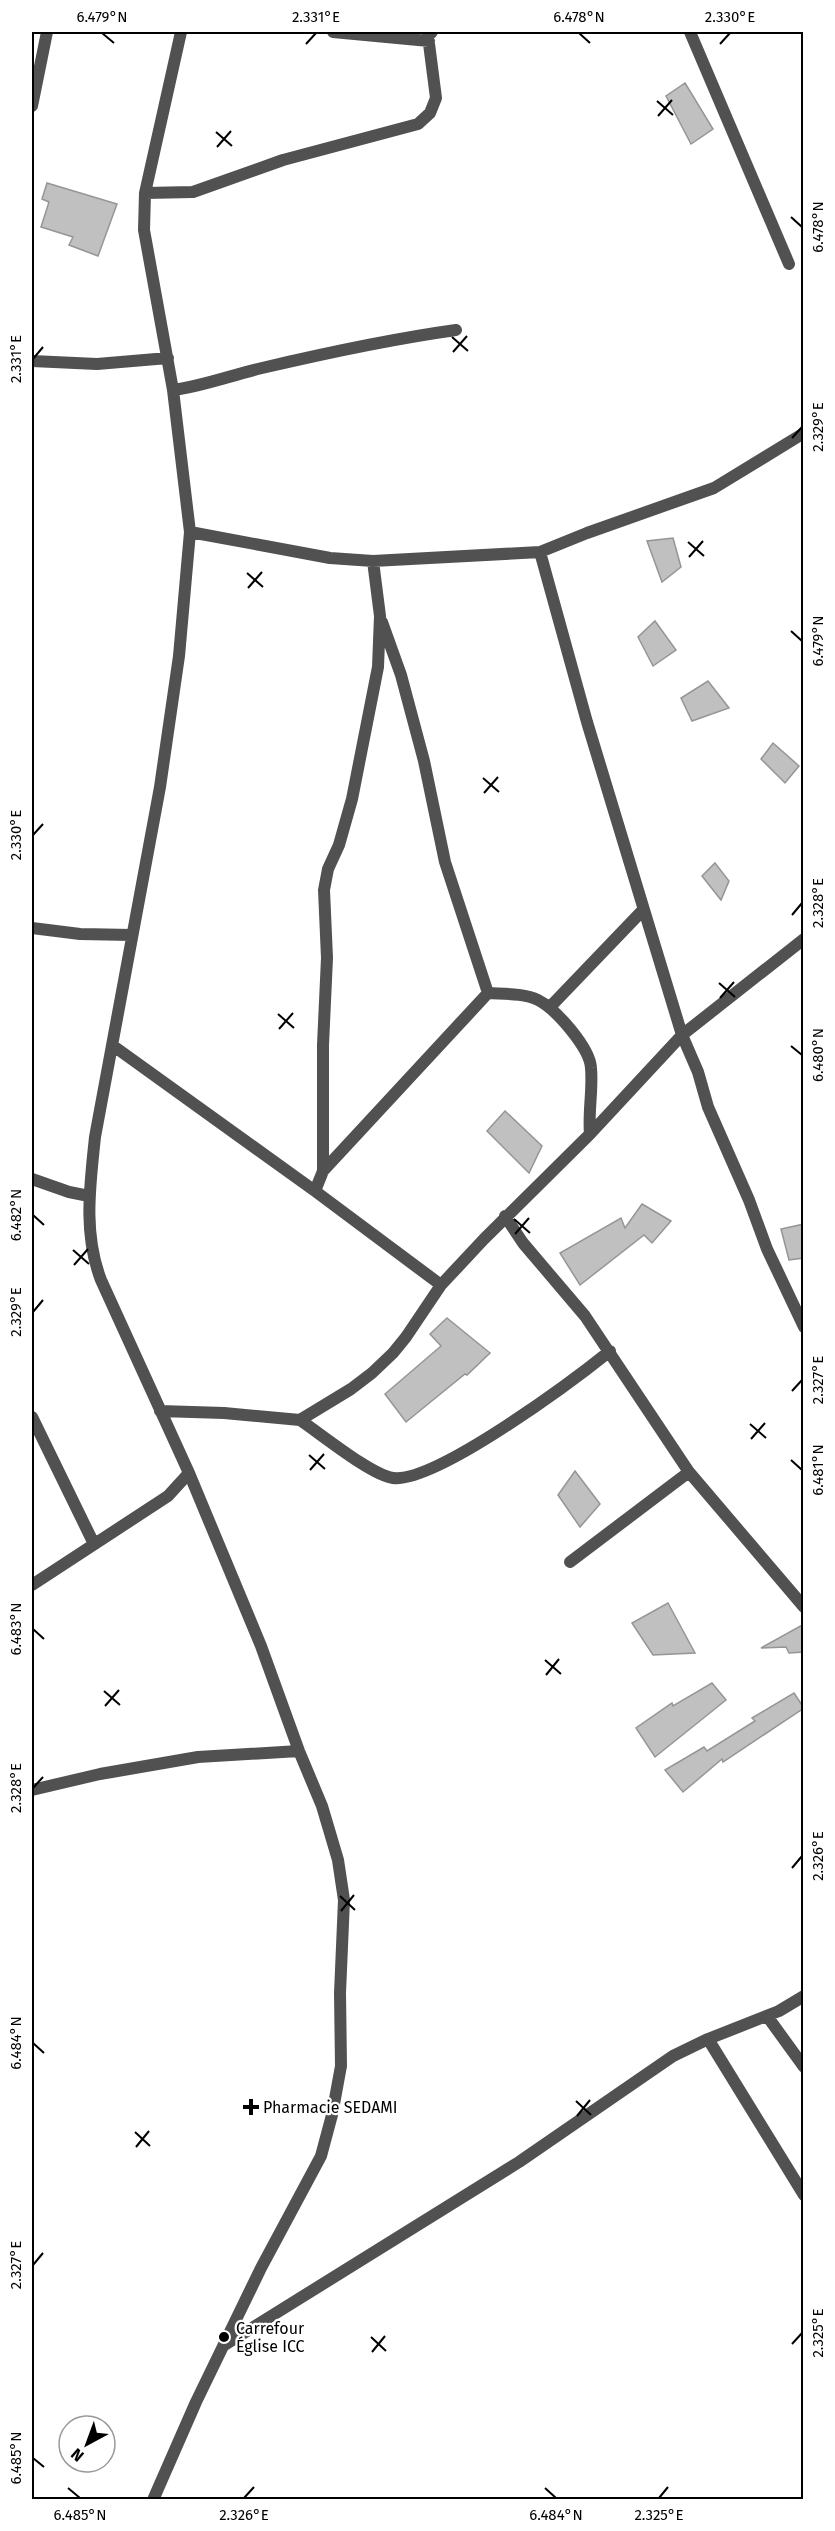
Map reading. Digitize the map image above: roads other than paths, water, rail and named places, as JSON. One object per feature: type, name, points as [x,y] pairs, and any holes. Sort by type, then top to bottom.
[{"type":"street","points":[[32,106],[47,32]]},
{"type":"street","points":[[153,2499],[261,2268],[321,2156],[333,2115],[341,2066],[340,1993],[344,1900],[335,1850],[322,1806],[299,1751],[261,1646],[189,1473],[94,1260],[90,1232],[89,1196],[95,1137],[160,787],[179,656],[190,532],[173,390],[144,230],[145,193],[181,32]]},
{"type":"street","points":[[145,193],[193,192],[283,160],[418,124],[430,113],[436,98],[430,36],[333,32]]},
{"type":"street","points":[[690,32],[789,264]]},
{"type":"street","points":[[173,390],[198,387],[240,374],[397,338],[456,330]]},
{"type":"street","points":[[32,362],[97,364],[168,358]]},
{"type":"street","points":[[190,532],[330,558],[373,561],[540,552],[714,488],[804,433]]},
{"type":"street","points":[[540,552],[643,910],[682,1035],[698,1072],[708,1107],[767,1249],[804,1327]]},
{"type":"street","points":[[323,1171],[323,1045],[327,958],[324,890],[328,869],[339,845],[352,799],[378,667],[380,616],[373,561]]},
{"type":"street","points":[[380,616],[404,686],[424,761],[445,862],[488,993]]},
{"type":"street","points":[[550,1007],[643,910]]},
{"type":"street","points":[[32,928],[80,934],[132,935]]},
{"type":"street","points":[[300,1420],[336,1399],[372,1373],[406,1337],[441,1285],[505,1216],[590,1134],[682,1035],[804,939]]},
{"type":"street","points":[[488,993],[537,999],[550,1007],[588,1055],[591,1068],[588,1119],[590,1134]]},
{"type":"street","points":[[315,1191],[323,1171],[488,993]]},
{"type":"street","points":[[112,1045],[441,1285]]},
{"type":"street","points":[[32,1179],[69,1192],[89,1196]]},
{"type":"street","points":[[505,1216],[523,1243],[585,1316],[689,1472],[804,1607]]},
{"type":"street","points":[[160,1411],[224,1413],[300,1420],[371,1468],[393,1478],[409,1477],[467,1448],[525,1414],[610,1351]]},
{"type":"street","points":[[32,1418],[94,1544]]},
{"type":"street","points":[[570,1562],[689,1472]]},
{"type":"street","points":[[32,1585],[168,1496],[189,1473]]},
{"type":"street","points":[[32,1790],[100,1774],[198,1756],[299,1751]]},
{"type":"street","points":[[223,2346],[519,2162],[673,2056],[708,2039],[767,2016],[804,1996]]},
{"type":"street","points":[[767,2016],[804,2067]]},
{"type":"street","points":[[708,2039],[727,2074],[804,2195]]},
{"type":"place","name":"Pharmacie SEDAMI","points":[[251,2107]]},
{"type":"place","name":"Carrefour Église ICC","points":[[224,2337]]}]
